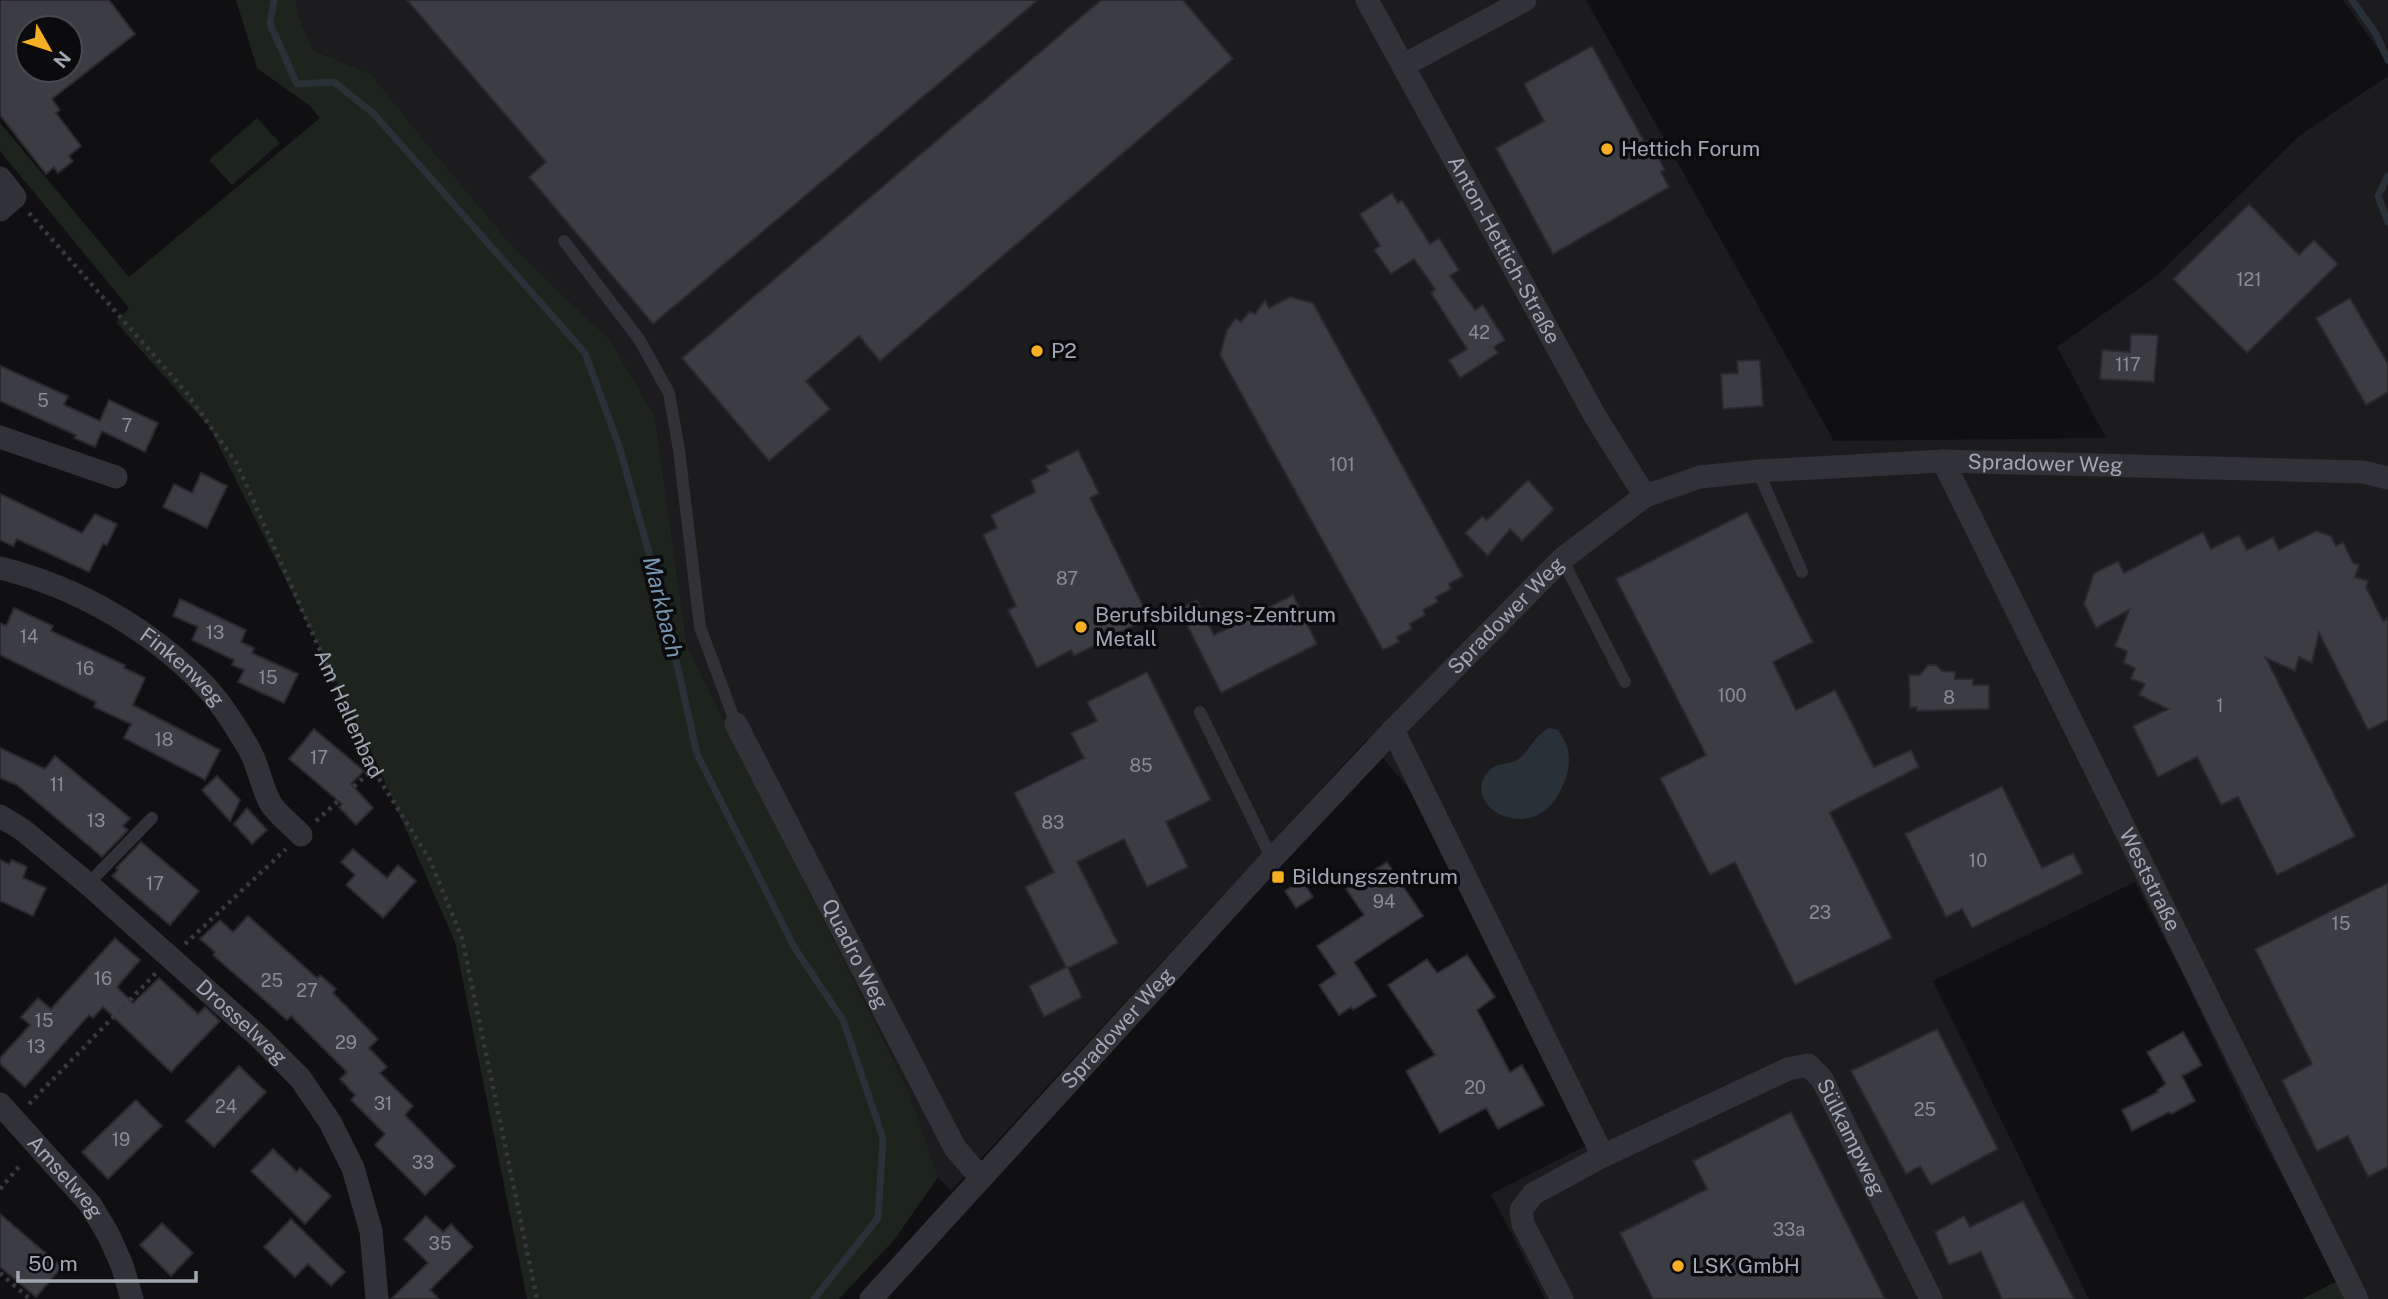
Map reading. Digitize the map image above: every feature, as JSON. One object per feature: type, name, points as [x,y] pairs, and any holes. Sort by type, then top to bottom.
[{"type":"street","name":"Anton-Hettich-Straße","points":[[1367,0],[1595,416],[1646,496]]},
{"type":"street","points":[[1404,65],[1525,0]]},
{"type":"street","points":[[0,178],[7,203]]},
{"type":"street","points":[[0,437],[116,477]]},
{"type":"street","name":"Spradower Weg","points":[[871,1299],[1393,730],[1562,559],[1646,496],[1700,477],[1758,471],[1943,461],[2363,472],[2388,478]]},
{"type":"street","name":"Weststraße","points":[[1943,461],[2357,1299]]},
{"type":"street","name":"Finkenweg","points":[[0,568],[29,575],[86,599],[132,626],[174,657],[208,689],[250,751],[271,805],[301,835]]},
{"type":"street","name":"Quadro Weg","points":[[736,724],[955,1147],[981,1178]]},
{"type":"street","points":[[1393,730],[1604,1156]]},
{"type":"street","name":"Drosselweg","points":[[0,816],[23,830],[88,884],[258,1036],[300,1078],[330,1122],[353,1168],[371,1231],[377,1299]]},
{"type":"street","name":"Sülkampweg","points":[[1562,1299],[1523,1224],[1521,1210],[1533,1194],[1604,1156],[1788,1069],[1808,1065],[1822,1079],[1931,1299]]},
{"type":"street","name":"Amselweg","points":[[7,1112],[90,1204],[122,1265],[132,1299]]},
{"type":"lane","points":[[564,241],[639,339],[669,393],[679,450],[700,627],[736,724]]},
{"type":"lane","points":[[1758,471],[1802,572]]},
{"type":"lane","points":[[1562,559],[1625,682]]},
{"type":"lane","points":[[1200,712],[1272,859]]},
{"type":"lane","points":[[88,884],[152,818]]},
{"type":"path","name":"Am Hallenbad","points":[[7,203],[186,392],[237,464],[373,769],[430,860],[462,938],[537,1299]]},
{"type":"path","points":[[7,1112],[373,769]]},
{"type":"path","points":[[0,1189],[38,1145]]},
{"type":"path","points":[[0,1273],[30,1299]]},
{"type":"shaded area","points":[[236,0],[296,0],[298,15],[313,50],[371,74],[517,251],[610,340],[655,416],[687,646],[909,1093],[938,1177],[895,1239],[839,1299],[527,1299],[455,942],[375,759],[210,428],[116,322],[129,308],[0,151],[0,123],[129,277],[320,118],[310,106],[257,68]]},
{"type":"shaded area","points":[[296,0],[1586,0],[1834,441],[2106,438],[2057,347],[2158,275],[2299,136],[2388,76],[2388,1299],[2348,1299],[2251,1118],[2135,882],[1933,981],[2089,1299],[1545,1299],[1491,1194],[1587,1145],[1410,790],[1367,739],[951,1191],[938,1177],[908,1093],[687,646],[655,416],[610,340],[517,251],[371,74],[313,50],[298,15]]},
{"type":"shaded area","points":[[2343,0],[2388,0],[2388,63]]},
{"type":"shaded area","points":[[257,118],[280,143],[232,185],[209,160]]},
{"type":"shaded area","points":[[1549,728],[1558,730],[1567,748],[1569,766],[1565,780],[1553,803],[1537,815],[1520,819],[1504,816],[1491,808],[1483,797],[1482,784],[1490,770],[1520,758]]},
{"type":"shaded area","points":[[2339,1280],[2348,1299],[2302,1299]]},
{"type":"building","points":[[0,0],[109,0],[135,34],[84,74],[84,14],[14,14],[14,84],[71,84],[52,99],[60,110],[56,113],[81,146],[69,156],[73,161],[58,173],[54,167],[46,174],[0,115]]},
{"type":"building","points":[[407,0],[1038,0],[653,324],[529,177],[546,162]]},
{"type":"building","points":[[1101,0],[1183,0],[1233,59],[880,361],[859,336],[806,381],[830,409],[769,461],[682,358]]},
{"type":"building","name":"Hettich Forum","points":[[1592,46],[1645,143],[1649,140],[1665,170],[1661,172],[1669,187],[1553,254],[1496,148],[1544,121],[1524,84]]},
{"type":"building","points":[[1392,193],[1398,203],[1402,200],[1430,244],[1439,238],[1459,270],[1450,276],[1475,310],[1483,305],[1505,340],[1494,347],[1498,353],[1460,378],[1449,360],[1467,349],[1431,293],[1435,289],[1414,259],[1391,274],[1374,250],[1380,246],[1360,214]]},
{"type":"building","points":[[2249,204],[2299,255],[2314,240],[2338,264],[2247,353],[2173,279]]},
{"type":"building","points":[[1290,297],[1313,303],[1463,576],[1449,584],[1451,589],[1436,597],[1438,602],[1423,610],[1425,615],[1410,624],[1412,629],[1397,637],[1399,642],[1383,650],[1220,355],[1227,330],[1236,318],[1241,322],[1250,311],[1255,314],[1265,300],[1269,308]]},
{"type":"building","points":[[2350,298],[2388,364],[2388,392],[2366,405],[2316,318]]},
{"type":"building","points":[[2131,334],[2158,335],[2154,382],[2100,379],[2102,350],[2130,352]]},
{"type":"building","points":[[1760,360],[1763,406],[1723,409],[1721,374],[1738,373],[1737,361]]},
{"type":"building","points":[[0,366],[68,396],[64,405],[100,421],[109,400],[158,423],[145,452],[102,431],[95,447],[74,438],[76,435],[0,401]]},
{"type":"building","points":[[1078,450],[1099,493],[1090,498],[1149,618],[1074,656],[1071,650],[1037,668],[1008,610],[1016,606],[983,535],[997,528],[991,515],[1035,492],[1031,480],[1049,471],[1046,466]]},
{"type":"building","points":[[201,473],[227,486],[207,528],[163,507],[174,484],[192,493]]},
{"type":"building","points":[[1528,480],[1554,509],[1522,541],[1510,529],[1488,556],[1465,533],[1482,516],[1487,520]]},
{"type":"building","points":[[0,494],[82,533],[95,514],[117,524],[89,572],[17,539],[13,546],[0,540]]},
{"type":"building","points":[[1747,512],[1813,642],[1773,662],[1796,710],[1835,690],[1874,767],[1911,750],[1919,767],[1830,813],[1892,938],[1795,985],[1735,862],[1710,875],[1660,778],[1706,755],[1616,579]]},
{"type":"building","points":[[2316,531],[2331,536],[2336,546],[2343,542],[2353,563],[2359,565],[2355,577],[2368,581],[2366,587],[2383,621],[2388,618],[2388,720],[2368,730],[2319,633],[2312,663],[2299,657],[2295,671],[2266,658],[2355,836],[2277,875],[2238,797],[2221,805],[2197,757],[2158,777],[2133,726],[2168,709],[2139,695],[2145,684],[2131,679],[2135,668],[2124,663],[2127,651],[2115,646],[2129,610],[2096,628],[2084,604],[2094,573],[2118,561],[2124,573],[2203,532],[2211,549],[2239,535],[2247,550],[2273,537],[2279,550]]},
{"type":"building","points":[[1293,595],[1317,644],[1221,693],[1179,609],[1197,600],[1214,635]]},
{"type":"building","points":[[180,599],[246,630],[241,642],[254,648],[252,653],[298,674],[284,703],[238,682],[244,670],[232,665],[234,660],[192,640],[198,627],[173,616]]},
{"type":"building","points":[[14,608],[53,626],[51,631],[125,665],[124,668],[145,678],[133,705],[220,750],[205,780],[124,738],[131,724],[94,707],[96,702],[0,655],[0,623],[6,626]]},
{"type":"building","points":[[1928,665],[1936,665],[1942,671],[1955,672],[1955,679],[1973,679],[1973,685],[1989,685],[1989,709],[1917,711],[1917,707],[1910,708],[1909,675],[1920,675]]},
{"type":"building","points":[[1147,672],[1211,800],[1166,822],[1188,867],[1147,887],[1124,839],[1077,862],[1118,943],[1068,968],[1082,997],[1044,1017],[1029,986],[1066,967],[1025,887],[1054,872],[1014,793],[1084,758],[1071,733],[1097,721],[1087,702]]},
{"type":"building","points":[[314,729],[364,771],[351,784],[373,808],[356,825],[339,807],[342,804],[289,759]]},
{"type":"building","points":[[0,748],[45,769],[55,756],[130,818],[123,826],[128,830],[102,857],[17,785],[0,778]]},
{"type":"building","points":[[217,776],[240,800],[230,821],[202,790]]},
{"type":"building","points":[[2002,786],[2042,868],[2073,853],[2083,873],[1972,928],[1962,909],[1946,917],[1905,834]]},
{"type":"building","points":[[247,808],[267,830],[252,844],[234,824]]},
{"type":"building","points":[[141,842],[199,891],[170,925],[112,876],[118,870],[116,868]]},
{"type":"building","points":[[353,849],[387,878],[398,865],[416,881],[383,918],[346,885],[355,875],[341,862]]},
{"type":"building","points":[[0,860],[9,864],[12,860],[27,867],[23,878],[46,888],[33,916],[0,901]]},
{"type":"building","points":[[1387,862],[1423,916],[1354,962],[1376,996],[1339,1015],[1319,985],[1336,974],[1317,946],[1364,915],[1346,889]]},
{"type":"building","points":[[1302,880],[1313,897],[1296,908],[1285,891]]},
{"type":"building","points":[[2388,883],[2388,1167],[2368,1177],[2348,1136],[2317,1151],[2282,1080],[2312,1064],[2255,949]]},
{"type":"building","points":[[248,916],[317,978],[320,975],[336,989],[333,993],[378,1039],[369,1048],[387,1067],[380,1073],[413,1106],[405,1115],[455,1166],[425,1195],[375,1145],[385,1134],[351,1100],[355,1095],[340,1079],[347,1072],[291,1016],[287,1020],[213,955],[215,952],[200,939],[220,920],[233,932]]},
{"type":"building","points":[[115,938],[140,960],[117,987],[133,1003],[159,978],[198,1014],[205,1007],[220,1021],[171,1072],[103,1007],[93,1018],[89,1015],[25,1087],[0,1064],[0,1058],[30,1025],[21,1017],[38,998],[51,1009]]},
{"type":"building","points":[[1467,955],[1495,997],[1477,1010],[1510,1072],[1522,1065],[1544,1105],[1498,1129],[1486,1108],[1440,1133],[1406,1071],[1435,1055],[1388,985],[1427,959],[1437,973]]},
{"type":"building","points":[[1937,1029],[1998,1149],[1931,1185],[1920,1166],[1906,1174],[1851,1071]]},
{"type":"building","points":[[2183,1032],[2202,1065],[2182,1076],[2195,1101],[2132,1131],[2122,1110],[2158,1092],[2157,1090],[2166,1084],[2147,1052]]},
{"type":"building","points":[[239,1066],[266,1092],[214,1147],[186,1121]]},
{"type":"building","points":[[136,1100],[162,1126],[108,1179],[82,1152]]},
{"type":"building","points":[[1791,1112],[1885,1299],[1653,1299],[1620,1233],[1707,1189],[1693,1161]]},
{"type":"building","points":[[273,1149],[297,1172],[300,1168],[331,1196],[305,1224],[251,1171]]},
{"type":"building","points":[[2023,1201],[2074,1299],[2002,1299],[1981,1252],[1949,1265],[1935,1232],[1964,1216],[1970,1227]]},
{"type":"building","points":[[0,1214],[62,1267],[36,1297],[0,1267]]},
{"type":"building","points":[[426,1216],[443,1232],[451,1224],[473,1247],[430,1290],[439,1299],[391,1299],[428,1263],[404,1239]]},
{"type":"building","points":[[291,1219],[345,1272],[331,1286],[308,1264],[295,1277],[264,1247]]},
{"type":"building","points":[[162,1223],[193,1253],[171,1276],[140,1245]]},
{"type":"waterway","name":"Markbach","points":[[274,0],[270,24],[297,84],[334,82],[374,114],[585,353],[619,446],[664,606],[697,754],[794,947],[843,1020],[883,1138],[878,1218],[814,1299]]},
{"type":"waterway","points":[[2352,0],[2376,34],[2388,60]]},
{"type":"waterway","points":[[2388,176],[2378,196],[2388,222]]},
{"type":"place","name":"Hettich Forum","points":[[1607,149]]},
{"type":"place","name":"P2","points":[[1037,351]]},
{"type":"place","name":"Berufsbildungs-Zentrum Metall","points":[[1081,627]]},
{"type":"place","name":"Bildungszentrum","points":[[1278,877]]},
{"type":"place","name":"LSK GmbH","points":[[1678,1266]]}]
